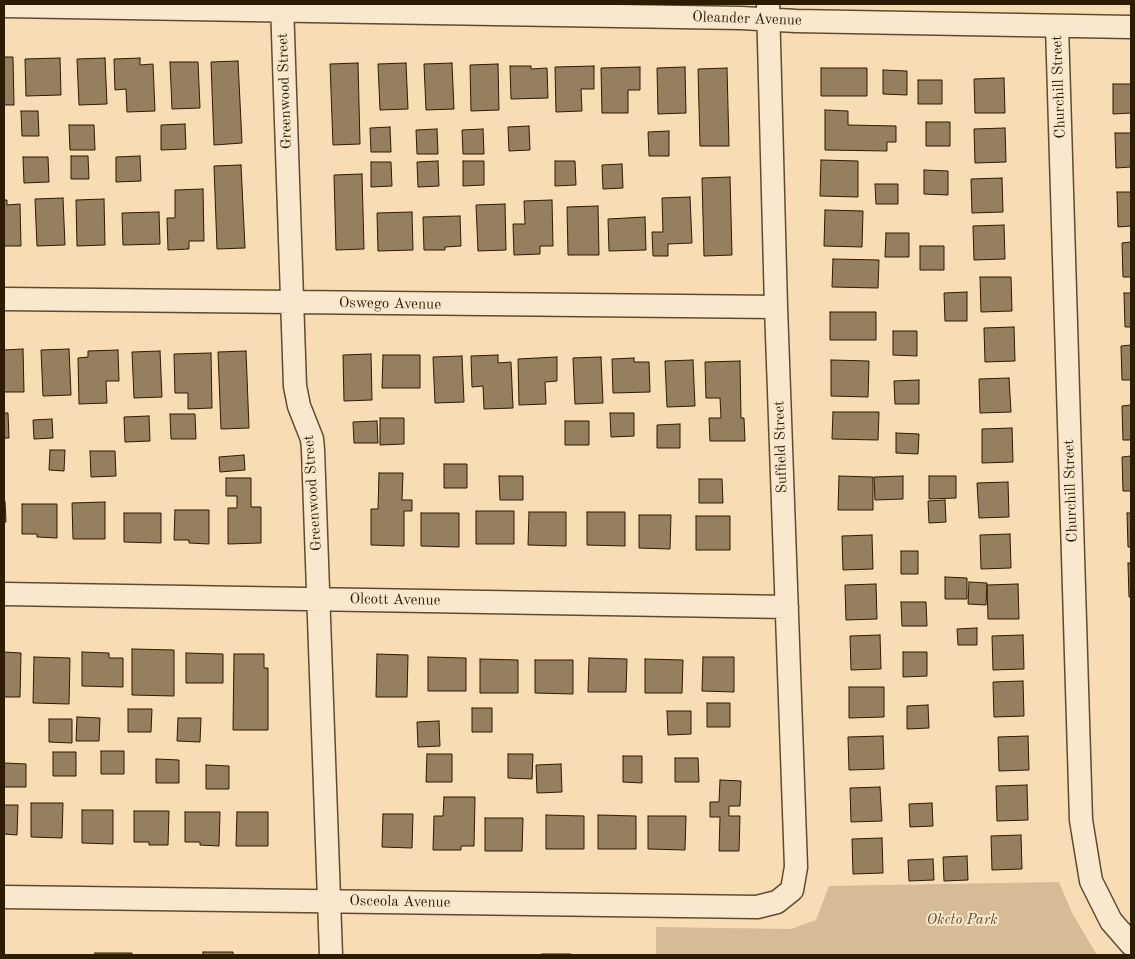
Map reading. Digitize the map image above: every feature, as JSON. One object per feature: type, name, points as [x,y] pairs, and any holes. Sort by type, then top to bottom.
[{"type":"street","name":"Oleander Avenue","points":[[4,6],[768,12],[796,21],[1131,27]]},
{"type":"street","name":"Greenwood Street","points":[[282,7],[295,386],[312,439],[331,955]]},
{"type":"street","name":"Suffield Street","points":[[768,12],[776,307],[796,867],[792,890]]},
{"type":"street","name":"Churchill Street","points":[[1057,26],[1081,820],[1091,881],[1111,921],[1131,944]]},
{"type":"street","name":"Oswego Avenue","points":[[4,299],[776,307]]},
{"type":"street","name":"Olcott Avenue","points":[[4,594],[787,607]]},
{"type":"street","name":"Osceola Avenue","points":[[4,897],[756,907],[777,902],[792,890]]},
{"type":"green space","name":"Oketo Park","points":[[1059,882],[1072,913],[1097,955],[656,955],[656,927],[791,929],[816,920],[829,886]]},
{"type":"building","points":[[4,57],[13,57],[14,105],[4,105]]},
{"type":"building","points":[[60,58],[61,95],[26,96],[25,59]]},
{"type":"building","points":[[105,58],[107,104],[79,105],[77,59]]},
{"type":"building","points":[[140,58],[140,65],[153,64],[155,111],[127,112],[126,89],[115,90],[114,59]]},
{"type":"building","points":[[238,61],[242,143],[214,145],[211,62]]},
{"type":"building","points":[[170,62],[198,62],[200,108],[172,109]]},
{"type":"building","points":[[358,63],[360,144],[333,145],[330,64]]},
{"type":"building","points":[[406,63],[408,109],[380,110],[378,64]]},
{"type":"building","points":[[452,63],[454,109],[426,110],[424,64]]},
{"type":"building","points":[[498,64],[499,110],[471,111],[470,65]]},
{"type":"building","points":[[510,66],[531,66],[531,69],[547,68],[548,98],[511,99]]},
{"type":"building","points":[[594,66],[594,89],[581,89],[582,111],[556,112],[555,67]]},
{"type":"building","points":[[640,67],[640,90],[628,90],[628,113],[602,113],[601,68]]},
{"type":"building","points":[[685,67],[686,113],[658,114],[657,68]]},
{"type":"building","points":[[727,68],[729,146],[700,146],[698,69]]},
{"type":"building","points":[[821,68],[867,68],[867,96],[821,96]]},
{"type":"building","points":[[883,70],[907,71],[907,95],[883,94]]},
{"type":"building","points":[[1004,78],[1005,113],[975,113],[974,79]]},
{"type":"building","points":[[918,80],[942,80],[942,104],[918,104]]},
{"type":"building","points":[[1113,84],[1131,84],[1131,113],[1113,114]]},
{"type":"building","points":[[825,110],[848,111],[848,125],[896,126],[896,142],[887,142],[887,151],[825,150]]},
{"type":"building","points":[[21,111],[38,111],[39,136],[22,136]]},
{"type":"building","points":[[926,122],[950,122],[950,146],[926,146]]},
{"type":"building","points":[[185,124],[186,149],[161,150],[161,125]]},
{"type":"building","points":[[69,125],[94,125],[95,150],[70,150]]},
{"type":"building","points":[[529,126],[530,150],[509,151],[508,127]]},
{"type":"building","points":[[390,127],[391,152],[371,152],[370,128]]},
{"type":"building","points":[[1005,128],[1006,162],[975,163],[974,129]]},
{"type":"building","points":[[437,129],[438,154],[417,154],[416,130]]},
{"type":"building","points":[[483,129],[484,154],[463,154],[462,130]]},
{"type":"building","points":[[669,131],[669,156],[649,156],[648,132]]},
{"type":"building","points":[[1115,133],[1131,133],[1131,167],[1116,168]]},
{"type":"building","points":[[71,156],[88,156],[89,179],[71,179]]},
{"type":"building","points":[[140,156],[141,181],[116,182],[116,157]]},
{"type":"building","points":[[23,157],[48,157],[49,182],[24,183]]},
{"type":"building","points":[[821,160],[858,161],[858,197],[820,196]]},
{"type":"building","points":[[438,161],[439,186],[418,187],[417,162]]},
{"type":"building","points":[[463,161],[484,161],[484,185],[463,186]]},
{"type":"building","points":[[555,161],[575,161],[576,185],[555,186]]},
{"type":"building","points":[[371,162],[391,162],[392,186],[371,187]]},
{"type":"building","points":[[622,164],[623,188],[603,189],[602,165]]},
{"type":"building","points":[[241,165],[245,248],[217,249],[214,166]]},
{"type":"building","points":[[924,170],[948,171],[948,195],[924,194]]},
{"type":"building","points":[[362,174],[364,249],[336,250],[334,175]]},
{"type":"building","points":[[730,177],[732,255],[704,256],[702,178]]},
{"type":"building","points":[[1002,178],[1003,212],[972,213],[971,179]]},
{"type":"building","points":[[875,184],[898,184],[898,204],[876,204]]},
{"type":"building","points":[[203,189],[204,241],[189,241],[189,249],[168,250],[167,218],[175,218],[175,190]]},
{"type":"building","points":[[1117,192],[1131,192],[1131,226],[1118,227]]},
{"type":"building","points":[[690,197],[692,243],[668,244],[668,256],[653,256],[652,232],[663,232],[662,198]]},
{"type":"building","points":[[63,198],[65,245],[37,246],[35,199]]},
{"type":"building","points":[[104,199],[105,245],[77,246],[76,200]]},
{"type":"building","points":[[4,200],[7,200],[7,205],[20,204],[21,246],[4,246]]},
{"type":"building","points":[[552,200],[553,246],[540,246],[540,254],[514,255],[513,224],[525,224],[524,201]]},
{"type":"building","points":[[505,204],[506,250],[478,251],[476,205]]},
{"type":"building","points":[[598,206],[599,255],[568,255],[567,207]]},
{"type":"building","points":[[825,210],[863,211],[862,247],[824,246]]},
{"type":"building","points":[[159,212],[160,244],[123,245],[122,213]]},
{"type":"building","points":[[412,212],[413,250],[378,251],[377,213]]},
{"type":"building","points":[[460,216],[461,246],[445,247],[445,250],[424,250],[423,217]]},
{"type":"building","points":[[645,217],[646,250],[609,251],[608,219]]},
{"type":"building","points":[[1004,225],[1005,259],[974,260],[973,226]]},
{"type":"building","points":[[886,233],[909,233],[909,257],[885,257]]},
{"type":"building","points":[[1131,242],[1131,277],[1123,277],[1122,243]]},
{"type":"building","points":[[920,246],[944,246],[944,270],[920,270]]},
{"type":"building","points":[[833,259],[879,260],[878,288],[832,287]]},
{"type":"building","points":[[980,277],[1011,277],[1012,311],[981,312]]},
{"type":"building","points":[[967,292],[967,321],[945,321],[944,293]]},
{"type":"building","points":[[1124,293],[1131,293],[1131,327],[1125,327]]},
{"type":"building","points":[[830,312],[876,312],[876,340],[830,340]]},
{"type":"building","points":[[1014,327],[1015,361],[985,362],[984,328]]},
{"type":"building","points":[[893,331],[917,331],[917,356],[893,355]]},
{"type":"building","points":[[1131,345],[1131,380],[1122,380],[1121,346]]},
{"type":"building","points":[[23,349],[24,392],[4,392],[4,350]]},
{"type":"building","points":[[69,349],[71,395],[43,396],[41,350]]},
{"type":"building","points":[[118,350],[119,381],[106,381],[107,403],[79,404],[78,358],[88,357],[88,351]]},
{"type":"building","points":[[160,351],[162,397],[134,398],[132,352]]},
{"type":"building","points":[[246,351],[249,428],[221,429],[218,352]]},
{"type":"building","points":[[211,353],[212,408],[188,409],[188,393],[175,393],[174,354]]},
{"type":"building","points":[[371,354],[372,400],[344,401],[343,355]]},
{"type":"building","points":[[383,355],[420,355],[420,388],[382,388]]},
{"type":"building","points":[[498,355],[498,363],[511,362],[513,408],[484,409],[483,386],[472,387],[471,356]]},
{"type":"building","points":[[462,356],[464,402],[435,403],[433,357]]},
{"type":"building","points":[[557,357],[557,381],[545,382],[546,404],[519,405],[518,359]]},
{"type":"building","points":[[601,357],[603,403],[575,404],[573,358]]},
{"type":"building","points":[[634,358],[634,362],[649,362],[650,392],[613,393],[612,359]]},
{"type":"building","points":[[693,360],[695,406],[667,407],[665,361]]},
{"type":"building","points":[[831,360],[869,361],[868,397],[831,396]]},
{"type":"building","points":[[740,361],[741,418],[744,418],[745,441],[710,441],[709,418],[721,418],[720,398],[706,398],[705,362]]},
{"type":"building","points":[[1009,378],[1011,412],[980,413],[979,379]]},
{"type":"building","points":[[919,380],[919,404],[895,404],[894,381]]},
{"type":"building","points":[[1131,405],[1131,440],[1123,440],[1122,406]]},
{"type":"building","points":[[833,412],[879,412],[878,440],[832,439]]},
{"type":"building","points":[[4,413],[8,413],[9,438],[4,438]]},
{"type":"building","points":[[610,413],[634,413],[634,436],[611,437]]},
{"type":"building","points":[[170,414],[195,414],[196,439],[171,439]]},
{"type":"building","points":[[149,416],[150,441],[125,442],[124,417]]},
{"type":"building","points":[[380,418],[404,418],[404,444],[380,445]]},
{"type":"building","points":[[52,419],[53,438],[34,439],[33,420]]},
{"type":"building","points":[[377,421],[378,443],[354,443],[353,422]]},
{"type":"building","points":[[565,421],[589,421],[589,445],[565,445]]},
{"type":"building","points":[[680,424],[680,448],[657,448],[657,425]]},
{"type":"building","points":[[1012,428],[1013,462],[982,463],[982,429]]},
{"type":"building","points":[[896,433],[919,434],[918,454],[896,453]]},
{"type":"building","points":[[50,450],[65,450],[64,471],[49,470]]},
{"type":"building","points":[[90,451],[115,451],[116,476],[91,477]]},
{"type":"building","points":[[244,455],[245,470],[220,472],[219,457]]},
{"type":"building","points":[[1131,456],[1131,491],[1123,491],[1122,457]]},
{"type":"building","points":[[444,464],[467,464],[467,488],[444,488]]},
{"type":"building","points":[[379,473],[403,473],[402,500],[412,500],[412,511],[404,511],[404,546],[371,545],[371,509],[378,509]]},
{"type":"building","points":[[499,476],[523,476],[523,500],[500,500]]},
{"type":"building","points":[[839,476],[873,477],[873,510],[838,510]]},
{"type":"building","points":[[903,476],[903,499],[875,500],[874,477]]},
{"type":"building","points":[[929,476],[956,476],[956,498],[929,499]]},
{"type":"building","points":[[226,478],[251,478],[251,507],[261,507],[261,543],[228,544],[228,508],[237,508],[237,496],[226,496]]},
{"type":"building","points":[[699,479],[722,479],[723,503],[699,503]]},
{"type":"building","points":[[1008,482],[1009,517],[979,518],[977,483]]},
{"type":"building","points":[[945,500],[946,522],[929,523],[928,501]]},
{"type":"building","points":[[5,501],[6,522],[4,522]]},
{"type":"building","points":[[105,502],[105,539],[73,539],[72,503]]},
{"type":"building","points":[[22,504],[57,504],[57,538],[37,537],[37,534],[22,534]]},
{"type":"building","points":[[175,510],[209,510],[209,544],[189,543],[189,540],[174,540]]},
{"type":"building","points":[[476,511],[514,511],[514,544],[476,544]]},
{"type":"building","points":[[529,512],[566,512],[566,546],[528,545]]},
{"type":"building","points":[[587,512],[625,512],[625,546],[587,545]]},
{"type":"building","points":[[124,513],[161,513],[161,543],[124,542]]},
{"type":"building","points":[[421,513],[459,513],[459,547],[421,546]]},
{"type":"building","points":[[1127,513],[1131,513],[1131,547],[1128,547]]},
{"type":"building","points":[[639,515],[671,515],[670,549],[639,548]]},
{"type":"building","points":[[696,516],[730,516],[730,550],[696,550]]},
{"type":"building","points":[[1010,534],[1011,568],[981,569],[980,535]]},
{"type":"building","points":[[872,535],[873,569],[843,570],[842,536]]},
{"type":"building","points":[[901,551],[918,551],[918,574],[901,574]]},
{"type":"building","points":[[1128,563],[1131,563],[1131,597],[1129,597]]},
{"type":"building","points":[[945,577],[967,578],[967,599],[945,599]]},
{"type":"building","points":[[969,582],[987,583],[986,605],[968,604]]},
{"type":"building","points":[[876,584],[877,619],[846,620],[845,585]]},
{"type":"building","points":[[1018,584],[1019,619],[988,619],[987,585]]},
{"type":"building","points":[[901,602],[926,602],[927,626],[902,626]]},
{"type":"building","points":[[977,628],[977,645],[958,645],[957,629]]},
{"type":"building","points":[[880,635],[881,669],[851,670],[850,636]]},
{"type":"building","points":[[1023,635],[1024,669],[993,670],[992,636]]},
{"type":"building","points":[[132,649],[174,650],[174,696],[132,695]]},
{"type":"building","points":[[4,652],[21,653],[20,697],[4,697]]},
{"type":"building","points":[[82,652],[109,653],[109,658],[123,658],[123,687],[82,686]]},
{"type":"building","points":[[903,652],[927,652],[927,676],[903,677]]},
{"type":"building","points":[[186,653],[223,654],[223,683],[186,683]]},
{"type":"building","points":[[234,654],[264,654],[264,668],[268,668],[268,730],[233,730]]},
{"type":"building","points":[[377,654],[408,655],[407,697],[376,697]]},
{"type":"building","points":[[34,657],[70,658],[69,704],[33,703]]},
{"type":"building","points":[[428,657],[466,658],[466,691],[428,691]]},
{"type":"building","points":[[703,657],[734,657],[734,692],[702,691]]},
{"type":"building","points":[[589,658],[627,659],[626,692],[588,692]]},
{"type":"building","points":[[480,659],[518,660],[518,693],[480,693]]},
{"type":"building","points":[[645,659],[683,660],[682,693],[645,693]]},
{"type":"building","points":[[535,660],[573,660],[573,694],[535,693]]},
{"type":"building","points":[[1023,681],[1024,716],[994,717],[993,682]]},
{"type":"building","points":[[849,687],[884,687],[884,717],[849,718]]},
{"type":"building","points":[[707,703],[730,703],[730,727],[707,727]]},
{"type":"building","points":[[928,705],[929,728],[907,729],[907,706]]},
{"type":"building","points":[[472,708],[492,708],[492,732],[472,732]]},
{"type":"building","points":[[128,709],[152,709],[151,732],[128,732]]},
{"type":"building","points":[[667,711],[691,711],[691,734],[668,735]]},
{"type":"building","points":[[77,717],[100,718],[99,741],[76,741]]},
{"type":"building","points":[[178,718],[201,718],[200,742],[177,741]]},
{"type":"building","points":[[49,719],[72,719],[72,743],[49,742]]},
{"type":"building","points":[[439,721],[440,746],[418,747],[417,722]]},
{"type":"building","points":[[883,736],[884,769],[849,770],[848,737]]},
{"type":"building","points":[[1028,736],[1029,770],[999,771],[998,737]]},
{"type":"building","points":[[101,751],[124,751],[124,774],[101,774]]},
{"type":"building","points":[[53,752],[76,752],[76,776],[53,776]]},
{"type":"building","points":[[427,754],[452,754],[452,782],[426,782]]},
{"type":"building","points":[[508,754],[533,754],[532,779],[508,778]]},
{"type":"building","points":[[623,756],[642,756],[642,783],[623,782]]},
{"type":"building","points":[[675,758],[698,758],[699,782],[675,782]]},
{"type":"building","points":[[156,759],[179,760],[179,783],[156,783]]},
{"type":"building","points":[[4,763],[26,764],[26,787],[4,787]]},
{"type":"building","points":[[561,764],[562,792],[537,793],[536,765]]},
{"type":"building","points":[[206,765],[229,766],[229,789],[206,789]]},
{"type":"building","points":[[720,780],[741,781],[740,806],[729,806],[729,816],[740,816],[739,851],[719,851],[720,817],[710,817],[710,802],[719,802]]},
{"type":"building","points":[[1027,785],[1028,820],[997,821],[996,786]]},
{"type":"building","points":[[880,787],[882,821],[851,822],[850,788]]},
{"type":"building","points":[[444,797],[475,797],[474,846],[461,846],[461,850],[433,850],[434,816],[443,816]]},
{"type":"building","points":[[31,803],[63,803],[62,838],[31,837]]},
{"type":"building","points":[[932,803],[933,826],[910,827],[909,804]]},
{"type":"building","points":[[4,805],[18,805],[17,835],[4,834]]},
{"type":"building","points":[[82,810],[113,810],[113,844],[82,843]]},
{"type":"building","points":[[134,811],[169,811],[168,845],[149,845],[149,842],[134,842]]},
{"type":"building","points":[[185,812],[220,812],[219,846],[200,845],[200,842],[185,842]]},
{"type":"building","points":[[237,812],[268,812],[268,846],[236,846]]},
{"type":"building","points":[[383,814],[413,814],[412,848],[382,847]]},
{"type":"building","points":[[546,815],[584,816],[584,849],[546,849]]},
{"type":"building","points":[[598,815],[636,816],[636,849],[598,849]]},
{"type":"building","points":[[648,816],[686,816],[685,850],[648,849]]},
{"type":"building","points":[[485,818],[523,818],[522,851],[485,851]]},
{"type":"building","points":[[1021,835],[1022,869],[992,870],[991,836]]},
{"type":"building","points":[[882,838],[883,873],[853,874],[852,839]]},
{"type":"building","points":[[967,856],[968,880],[944,881],[943,857]]},
{"type":"building","points":[[933,859],[934,880],[909,881],[908,860]]},
{"type":"building","points":[[203,952],[233,952],[233,955],[203,955]]},
{"type":"building","points":[[95,953],[132,953],[132,955],[95,955]]},
{"type":"building","points":[[571,954],[571,955],[542,955]]}]
